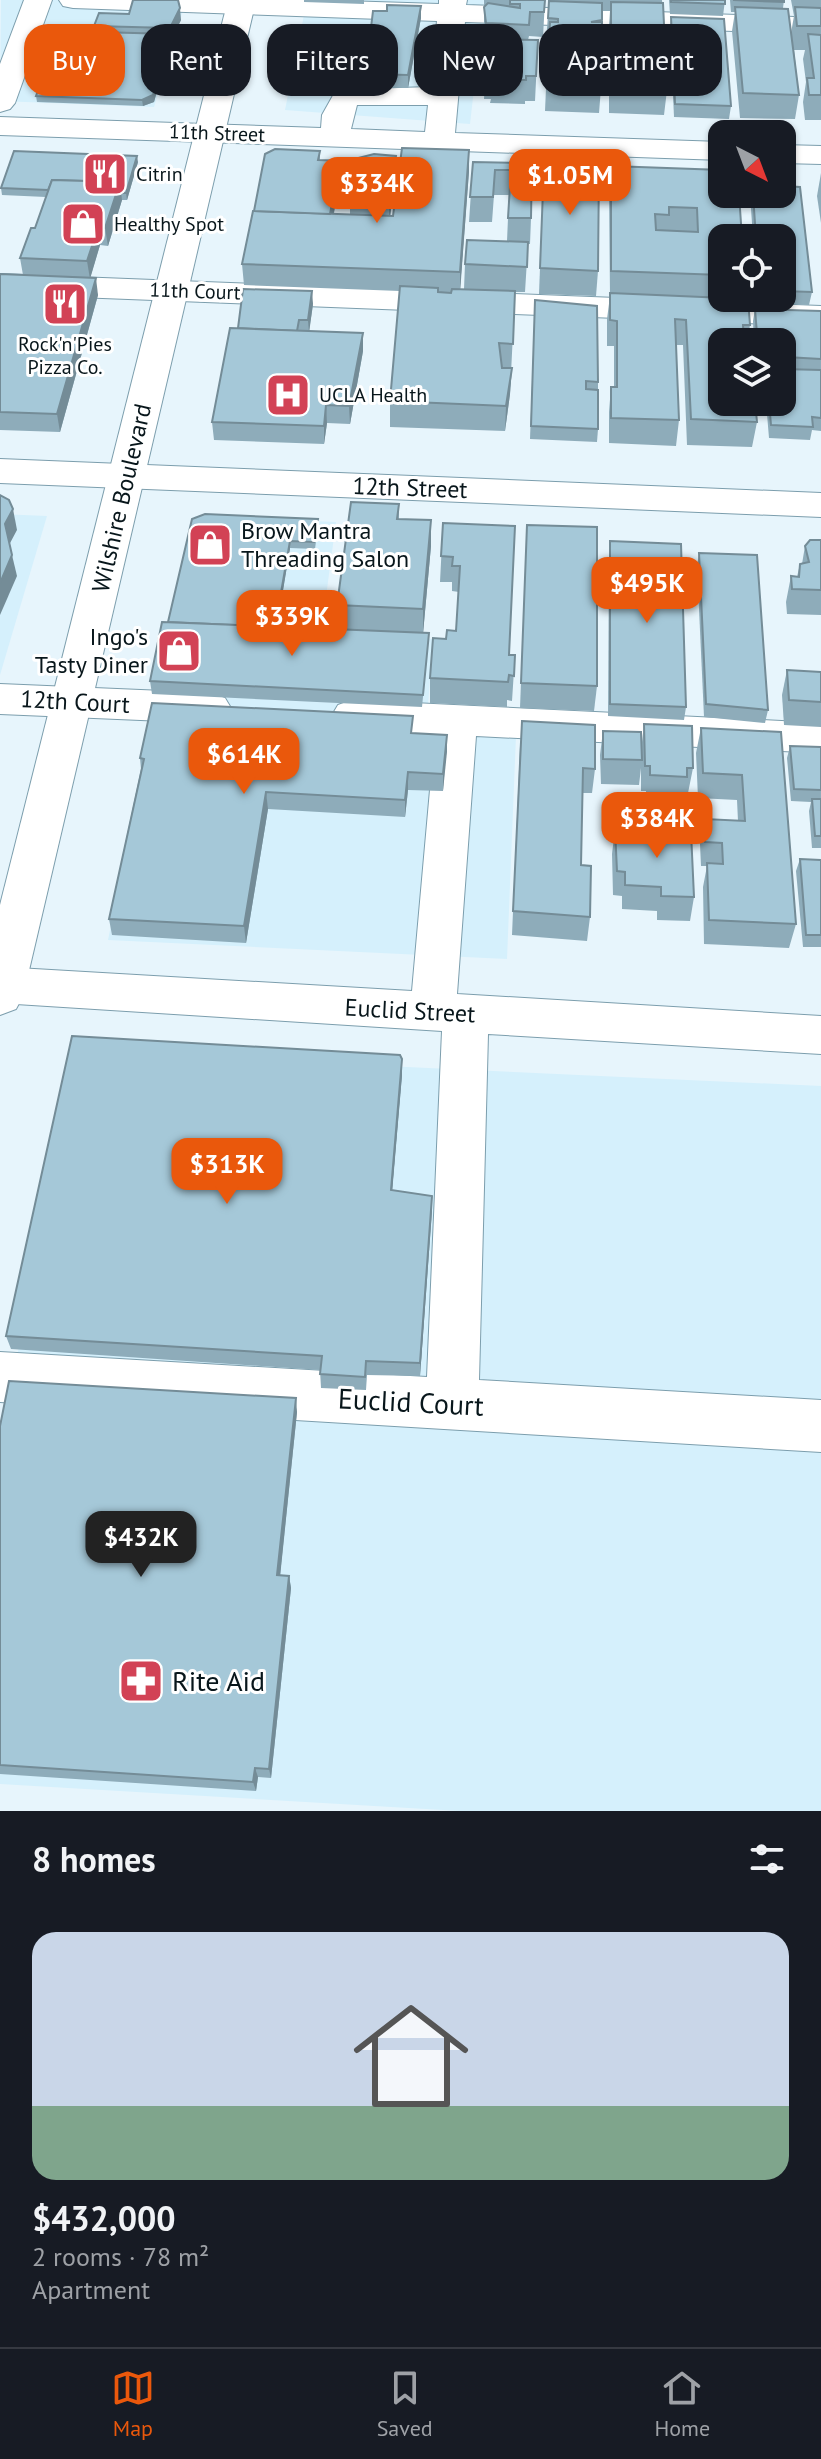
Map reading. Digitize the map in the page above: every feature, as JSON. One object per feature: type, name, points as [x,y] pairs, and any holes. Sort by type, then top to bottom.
[{"type":"street","points":[[0,103],[38,0]]},
{"type":"street","points":[[73,0],[452,6],[821,26]]},
{"type":"street","name":"Wilshire Boulevard","points":[[1,989],[241,3]]},
{"type":"street","points":[[336,137],[337,115],[346,96],[414,96]]},
{"type":"street","points":[[439,140],[443,96]]},
{"type":"street","name":"11th Street","points":[[0,126],[708,150]]},
{"type":"street","points":[[796,154],[821,155]]},
{"type":"street","name":"11th Court","points":[[0,284],[821,316]]},
{"type":"street","name":"12th Street","points":[[0,471],[821,505]]},
{"type":"street","name":"12th Court","points":[[0,699],[244,710]]},
{"type":"street","points":[[320,714],[821,738]]},
{"type":"street","points":[[452,1405],[450,1012],[457,720]]},
{"type":"street","name":"Euclid Street","points":[[1,989],[821,1035]]},
{"type":"street","name":"Euclid Court","points":[[0,1377],[821,1426]]},
{"type":"shaded area","points":[[1,0],[186,0],[179,24],[141,24],[141,96],[157,96],[154,107],[0,101]]},
{"type":"shaded area","points":[[307,0],[484,0],[481,24],[414,24],[414,96],[473,96],[470,124],[285,110],[288,96],[398,96],[398,24],[302,24]]},
{"type":"shaded area","points":[[0,514],[47,516],[0,675]]},
{"type":"shaded area","points":[[195,516],[336,522],[321,634],[433,639],[426,732],[516,736],[507,959],[108,940]]},
{"type":"shaded area","points":[[78,1052],[821,1086],[821,1811],[460,1811],[0,1784],[0,1441]]},
{"type":"building","points":[[133,0],[178,0],[180,8],[172,24],[141,24],[141,27],[95,24],[99,13],[129,14]]},
{"type":"building","points":[[510,0],[545,0],[544,12],[530,12],[529,25],[486,23],[484,7],[488,3],[520,8],[520,4],[510,4]]},
{"type":"building","points":[[725,0],[725,4],[671,2]]},
{"type":"building","points":[[733,0],[784,0],[784,2]]},
{"type":"building","points":[[549,1],[602,3],[602,20],[591,22],[602,24],[550,24],[558,22],[558,19],[548,18]]},
{"type":"building","points":[[611,2],[663,3],[664,24],[611,24]]},
{"type":"building","points":[[387,5],[421,6],[418,24],[414,24],[408,75],[398,75],[398,24],[371,24],[373,11],[387,11]]},
{"type":"building","points":[[735,7],[788,9],[799,95],[743,93]]},
{"type":"building","points":[[795,7],[821,8],[821,26],[797,26]]},
{"type":"building","points":[[671,17],[724,19],[731,106],[675,104],[675,96],[722,96],[722,24],[671,24]]},
{"type":"building","points":[[125,33],[141,33],[141,96],[151,96],[142,100],[36,96],[125,96]]},
{"type":"building","points":[[808,34],[821,35],[821,95],[809,95],[807,78],[814,78]]},
{"type":"building","points":[[523,40],[538,40],[536,76],[526,76],[526,80],[523,80]]},
{"type":"building","points":[[402,148],[469,150],[460,272],[242,264],[253,211],[393,216]]},
{"type":"building","points":[[275,149],[320,151],[318,160],[347,161],[343,188],[335,188],[330,214],[254,211],[265,154]]},
{"type":"building","points":[[14,151],[137,156],[126,193],[121,193],[120,182],[52,180],[48,190],[1,188]]},
{"type":"building","points":[[374,154],[396,156],[389,208],[350,206],[350,187],[356,169],[352,169],[354,159]]},
{"type":"building","points":[[473,162],[532,163],[531,218],[508,218],[511,170],[495,170],[493,197],[470,197]]},
{"type":"building","points":[[596,163],[599,166],[598,271],[540,268],[544,164]]},
{"type":"building","points":[[611,166],[708,169],[708,208],[740,208],[741,224],[708,224],[708,274],[611,271]],"holes":[[[669,207],[697,208],[698,232],[656,230],[655,214],[669,215]]]},
{"type":"building","points":[[52,180],[120,182],[105,228],[98,228],[87,261],[20,258],[31,228],[35,228]]},
{"type":"building","points":[[796,187],[800,187],[812,292],[796,291],[796,224],[755,224],[754,208],[796,208]]},
{"type":"building","points":[[467,240],[528,242],[527,267],[465,264]]},
{"type":"building","points":[[0,274],[96,278],[57,414],[0,412]]},
{"type":"building","points":[[400,286],[438,288],[438,292],[451,293],[452,289],[515,291],[513,344],[499,343],[502,368],[512,368],[506,406],[390,401]]},
{"type":"building","points":[[243,289],[312,291],[308,320],[299,320],[297,331],[238,328]]},
{"type":"building","points":[[610,293],[708,297],[708,312],[749,312],[750,325],[743,325],[743,328],[708,328],[708,416],[756,416],[757,422],[691,419],[686,320],[675,319],[679,420],[611,418],[611,387],[617,387],[617,321],[610,320]]},
{"type":"building","points":[[535,300],[597,306],[598,382],[586,381],[586,389],[598,390],[598,429],[531,426]]},
{"type":"building","points":[[821,311],[821,359],[796,358],[796,328],[757,328],[755,312]]},
{"type":"building","name":"UCLA Health","points":[[230,328],[363,333],[349,406],[326,405],[324,426],[212,422]]},
{"type":"building","points":[[796,369],[821,370],[821,418],[812,417],[813,427],[771,425],[770,416],[796,416]]},
{"type":"building","points":[[0,495],[9,500],[13,509],[5,524],[12,555],[0,583]]},
{"type":"building","points":[[351,502],[399,504],[397,519],[431,520],[423,609],[337,605]]},
{"type":"building","points":[[205,514],[318,519],[314,542],[290,541],[275,627],[168,622],[192,519]]},
{"type":"building","points":[[443,523],[515,526],[509,655],[515,655],[514,676],[509,675],[508,682],[430,678],[433,638],[446,639],[447,630],[456,631],[460,566],[452,566],[453,557],[441,556]]},
{"type":"building","points":[[527,525],[597,527],[597,686],[521,683]]},
{"type":"building","points":[[810,540],[821,540],[821,590],[792,589],[791,576],[799,577],[800,564],[809,562],[805,546]]},
{"type":"building","points":[[610,541],[681,544],[686,707],[610,704]]},
{"type":"building","points":[[699,553],[757,555],[768,710],[706,704]]},
{"type":"building","points":[[162,622],[429,633],[423,695],[150,681]]},
{"type":"building","points":[[787,670],[821,672],[821,702],[789,700]]},
{"type":"building","points":[[152,703],[413,716],[411,733],[447,735],[443,774],[408,772],[405,800],[266,792],[244,926],[109,919],[144,759],[140,758]]},
{"type":"building","points":[[522,721],[595,725],[595,769],[583,768],[581,865],[591,866],[590,917],[513,911]]},
{"type":"building","points":[[644,724],[692,726],[693,768],[687,768],[687,777],[650,775],[650,766],[645,766]]},
{"type":"building","points":[[701,728],[781,732],[796,924],[709,920],[707,863],[723,864],[722,843],[705,842],[705,819],[745,821],[742,775],[703,773]]},
{"type":"building","points":[[603,731],[641,732],[642,760],[603,759]]},
{"type":"building","points":[[790,746],[821,747],[821,790],[794,789]]},
{"type":"building","points":[[812,799],[821,799],[821,836],[815,836]]},
{"type":"building","points":[[615,829],[691,832],[694,897],[661,896],[661,887],[625,885],[625,872],[617,871]]},
{"type":"building","points":[[800,859],[821,860],[821,935],[806,935]]},
{"type":"building","points":[[72,1036],[400,1055],[391,1190],[432,1196],[420,1363],[366,1361],[365,1377],[320,1374],[322,1356],[6,1336]]},
{"type":"building","name":"Rite Aid","points":[[9,1381],[296,1398],[277,1575],[289,1576],[269,1769],[255,1768],[253,1782],[0,1765],[0,1426]]},
{"type":"place","name":"Citrin","points":[[105,174]]},
{"type":"place","name":"Healthy Spot","points":[[83,224]]},
{"type":"place","name":"Rock'n'Pies Pizza Co.","points":[[65,304]]},
{"type":"place","name":"UCLA Health","points":[[288,395]]},
{"type":"place","name":"Brow Mantra Threading Salon","points":[[210,545]]},
{"type":"place","name":"Ingo's Tasty Diner","points":[[179,651]]},
{"type":"place","name":"Rite Aid","points":[[141,1681]]}]
